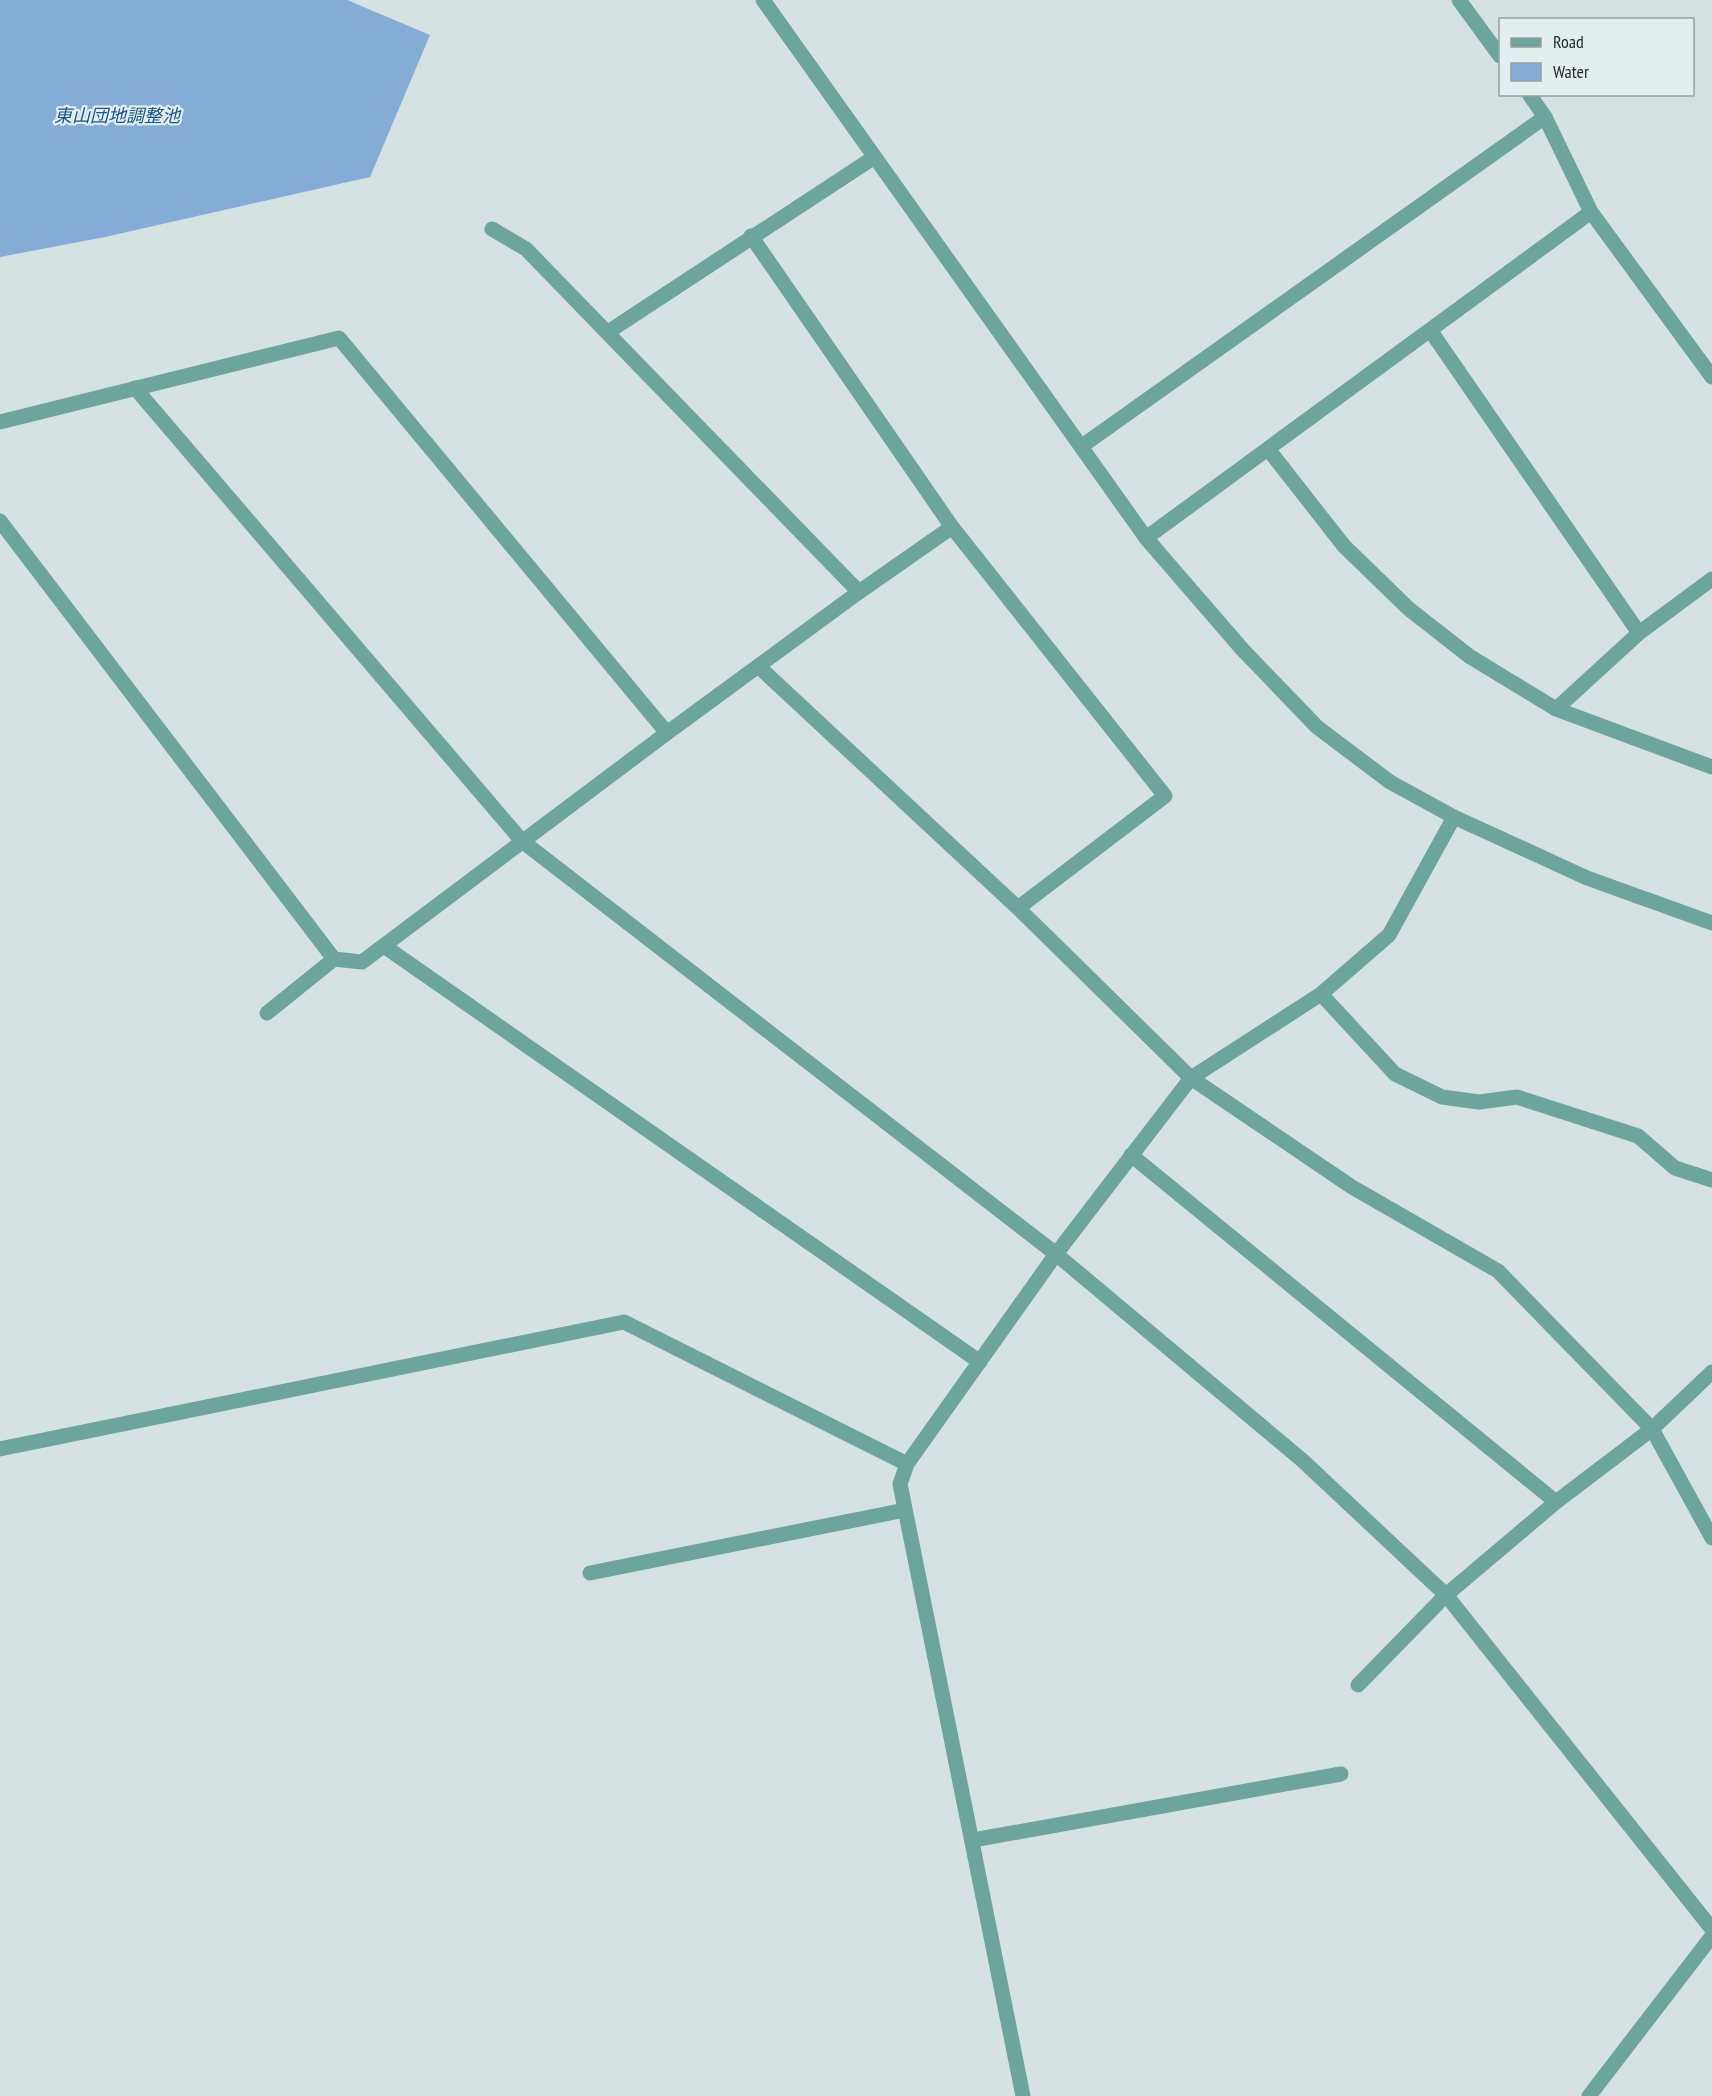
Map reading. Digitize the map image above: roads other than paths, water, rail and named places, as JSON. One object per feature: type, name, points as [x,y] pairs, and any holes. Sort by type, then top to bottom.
[{"type":"street","points":[[763,0],[873,158],[1146,538],[1242,649],[1317,727],[1390,782],[1454,817],[1587,878],[1712,923]]},
{"type":"street","points":[[1459,0],[1499,55]]},
{"type":"street","points":[[1530,96],[1545,117],[1591,212],[1712,377]]},
{"type":"street","points":[[1082,446],[1545,117]]},
{"type":"street","points":[[609,332],[751,236],[873,158]]},
{"type":"street","points":[[1146,538],[1591,212]]},
{"type":"street","points":[[492,229],[526,249],[859,592]]},
{"type":"street","points":[[751,236],[952,527],[1165,796],[1018,908]]},
{"type":"street","points":[[1430,330],[1639,633]]},
{"type":"street","points":[[0,422],[339,338],[667,733]]},
{"type":"street","points":[[135,388],[522,841],[1056,1254],[1302,1460],[1446,1595],[1712,1929]]},
{"type":"street","points":[[1268,449],[1344,546],[1410,609],[1469,656],[1556,709],[1712,767]]},
{"type":"street","points":[[0,521],[334,959]]},
{"type":"street","points":[[267,1013],[334,959],[362,962],[667,733],[859,592],[952,527]]},
{"type":"street","points":[[1556,709],[1639,633],[1712,579]]},
{"type":"street","points":[[758,666],[1018,908],[1191,1078],[1352,1187],[1498,1271],[1652,1429],[1712,1538]]},
{"type":"street","points":[[1023,2096],[900,1484],[907,1464],[1056,1254],[1191,1078],[1321,994],[1389,935],[1454,817]]},
{"type":"street","points":[[384,946],[980,1362]]},
{"type":"street","points":[[1321,994],[1395,1074],[1442,1097],[1479,1102],[1517,1097],[1638,1136],[1675,1168],[1712,1180]]},
{"type":"street","points":[[1131,1155],[1556,1502]]},
{"type":"street","points":[[0,1449],[624,1322],[907,1464]]},
{"type":"street","points":[[1358,1685],[1446,1595],[1556,1502],[1652,1429],[1712,1372]]},
{"type":"street","points":[[590,1574],[905,1510]]},
{"type":"street","points":[[972,1840],[1341,1774]]},
{"type":"street","points":[[1589,2096],[1712,1936]]},
{"type":"water","name":"東山団地調整池","points":[[0,0],[347,0],[430,35],[370,177],[105,237],[0,257]]}]
